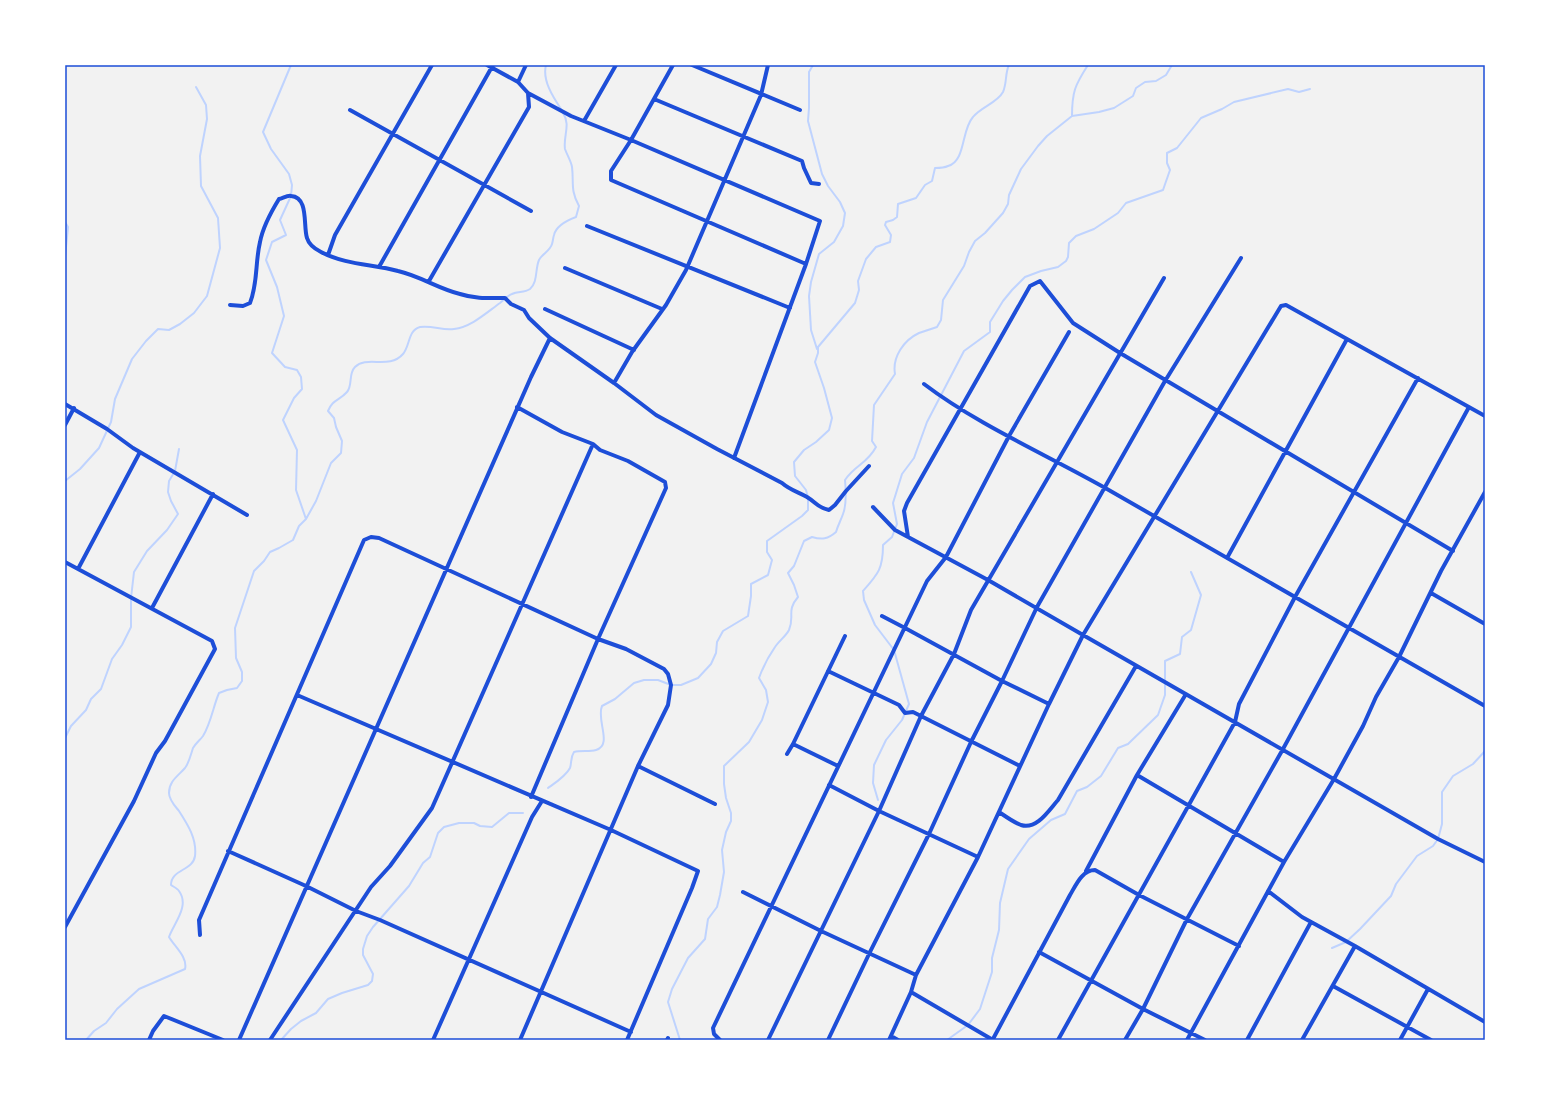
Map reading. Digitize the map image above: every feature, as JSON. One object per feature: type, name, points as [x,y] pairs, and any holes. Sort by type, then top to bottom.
[{"type":"street","points":[[328,255],[334,235],[432,65]]},
{"type":"street","points":[[486,65],[492,66],[518,82],[528,93],[571,116],[820,221],[806,264],[734,458]]},
{"type":"street","points":[[518,82],[526,65]]},
{"type":"street","points":[[584,121],[616,65]]},
{"type":"street","points":[[673,65],[631,140],[611,171],[611,180],[806,264]]},
{"type":"street","points":[[692,65],[800,110]]},
{"type":"street","points":[[614,383],[662,309],[687,266],[761,94],[768,65]]},
{"type":"street","points":[[379,267],[492,66]]},
{"type":"street","points":[[429,282],[529,107],[528,93]]},
{"type":"street","points":[[654,99],[802,161],[811,183],[819,184]]},
{"type":"street","points":[[350,110],[531,211]]},
{"type":"street","points":[[230,304],[243,306],[250,304],[255,291],[260,242],[268,218],[279,199],[291,196],[299,199],[304,209],[307,238],[313,247],[328,255],[366,266],[400,271],[460,294],[479,298],[506,298],[512,304],[524,310],[529,318],[550,338],[614,383],[656,415],[782,483],[790,491],[808,498],[820,508],[829,510],[836,505],[869,466]]},
{"type":"street","points":[[587,226],[790,308]]},
{"type":"street","points":[[828,1040],[929,834],[971,742],[1037,607],[1165,381],[1241,258]]},
{"type":"street","points":[[565,268],[662,309]]},
{"type":"street","points":[[768,1040],[879,811],[921,716],[954,654],[971,610],[1164,278]]},
{"type":"street","points":[[908,537],[904,511],[907,503],[1030,286],[1040,281],[1074,323],[1165,381],[1453,551]]},
{"type":"street","points":[[898,1040],[890,1038],[911,992],[916,975],[978,857],[1049,704],[1083,635],[1281,306],[1286,305],[1485,416]]},
{"type":"street","points":[[545,309],[634,350]]},
{"type":"street","points":[[720,1040],[714,1034],[713,1028],[873,693],[906,628],[927,581],[946,557],[1009,436],[1068,332]]},
{"type":"street","points":[[239,1040],[517,407],[550,338]]},
{"type":"street","points":[[1227,558],[1347,339]]},
{"type":"street","points":[[1058,1040],[1235,722],[1239,704],[1295,597],[1418,378]]},
{"type":"street","points":[[924,384],[940,397],[1104,488],[1485,706]]},
{"type":"street","points":[[65,404],[74,408],[140,452],[247,514]]},
{"type":"street","points":[[517,407],[566,434],[593,444],[600,450],[660,478],[665,482],[666,488],[598,639],[532,797]]},
{"type":"street","points":[[1125,1040],[1143,1009],[1186,919],[1283,750],[1469,407]]},
{"type":"street","points":[[65,425],[74,408]]},
{"type":"street","points":[[270,1040],[371,887],[390,866],[432,808],[593,444]]},
{"type":"street","points":[[78,569],[140,452]]},
{"type":"street","points":[[1187,1040],[1284,862],[1334,779],[1363,726],[1376,697],[1399,657],[1431,593],[1485,492]]},
{"type":"street","points":[[152,608],[213,494]]},
{"type":"street","points":[[873,507],[895,530],[1037,607],[1136,666],[1438,839],[1485,862]]},
{"type":"street","points":[[200,935],[199,920],[364,540],[371,537],[379,538],[523,603],[598,639],[626,649],[664,669],[668,674],[671,685],[668,705],[638,766],[520,1040]]},
{"type":"street","points":[[65,562],[212,641],[215,649],[165,741],[156,753],[134,801],[65,927]]},
{"type":"street","points":[[1431,593],[1485,624]]},
{"type":"street","points":[[882,616],[1002,681],[1049,704]]},
{"type":"street","points":[[787,754],[845,636]]},
{"type":"street","points":[[999,812],[1021,825],[1032,825],[1041,819],[1058,800],[1136,666]]},
{"type":"street","points":[[828,671],[899,705],[905,713],[913,712],[1020,766]]},
{"type":"street","points":[[911,992],[993,1040],[1070,895],[1086,872],[1137,775],[1186,694]]},
{"type":"street","points":[[296,695],[611,830],[698,871],[627,1040]]},
{"type":"street","points":[[793,744],[838,766]]},
{"type":"street","points":[[638,766],[715,804]]},
{"type":"street","points":[[1137,775],[1284,862]]},
{"type":"street","points":[[829,785],[879,811],[978,857]]},
{"type":"street","points":[[433,1040],[532,817],[542,801]]},
{"type":"street","points":[[228,851],[306,886],[356,911],[380,920],[631,1032]]},
{"type":"street","points":[[1086,872],[1095,870],[1139,895],[1239,946]]},
{"type":"street","points":[[1268,891],[1311,922],[1485,1022]]},
{"type":"street","points":[[743,892],[821,931],[870,952],[916,975]]},
{"type":"street","points":[[1247,1040],[1311,922]]},
{"type":"street","points":[[1309,1040],[1303,1039],[1355,946]]},
{"type":"street","points":[[1039,952],[1091,979],[1143,1009],[1205,1040]]},
{"type":"street","points":[[1332,986],[1432,1040]]},
{"type":"street","points":[[1400,1040],[1428,989]]},
{"type":"street","points":[[149,1040],[153,1031],[164,1016],[223,1040]]},
{"type":"waterway","points":[[291,65],[263,132],[271,149],[289,174],[292,185],[291,196],[280,220],[286,235],[272,242],[266,260],[277,287],[284,316],[272,353],[285,367],[297,370],[301,377],[302,389],[294,398],[283,420],[297,450],[296,490],[306,519]]},
{"type":"waterway","points":[[546,65],[545,71],[547,82],[561,109]]},
{"type":"waterway","points":[[813,65],[809,72],[808,121],[822,174],[828,186],[840,202],[845,213],[843,226],[834,242],[819,254],[811,282],[809,296],[811,330],[817,349]]},
{"type":"waterway","points":[[548,788],[566,774],[570,768],[574,752],[593,751],[601,747],[604,738],[601,718],[602,706],[615,699],[634,683],[644,680],[658,680],[671,685],[681,685],[698,678],[711,664],[716,653],[717,642],[723,631],[748,616],[751,584],[768,575],[772,560],[767,552],[767,541],[808,510],[806,490],[795,476],[794,462],[804,450],[816,442],[829,430],[832,418],[815,362],[818,347],[855,303],[859,290],[858,281],[866,259],[876,247],[890,242],[891,235],[885,225],[886,222],[897,217],[898,204],[916,198],[925,185],[932,181],[935,168],[943,168],[948,166],[954,163],[958,158],[969,123],[973,117],[980,110],[997,99],[1003,92],[1009,65]]},
{"type":"waterway","points":[[1072,116],[1075,89],[1088,65]]},
{"type":"waterway","points":[[680,1040],[668,1002],[672,989],[688,958],[705,939],[708,919],[717,907],[720,895],[724,872],[722,850],[726,832],[731,821],[731,813],[726,798],[724,784],[724,766],[749,742],[762,720],[768,702],[766,690],[759,678],[770,655],[789,630],[791,625],[792,606],[798,597],[788,573],[794,566],[804,541],[812,537],[825,538],[836,532],[845,506],[845,480],[869,457],[876,447],[872,441],[874,405],[895,374],[895,361],[897,355],[908,340],[919,333],[937,327],[941,320],[943,300],[964,266],[975,241],[985,233],[1003,213],[1008,204],[1009,195],[1021,169],[1047,136],[1072,116],[1114,108],[1133,96],[1136,88],[1145,82],[1156,81],[1166,75],[1172,65]]},
{"type":"waterway","points":[[65,481],[80,469],[99,448],[111,422],[115,399],[132,359],[146,341],[158,329],[169,330],[180,324],[194,313],[207,296],[220,248],[218,218],[201,186],[200,156],[207,119],[206,105],[196,87]]},
{"type":"waterway","points":[[878,800],[873,783],[874,765],[886,740],[902,720],[909,704],[894,650],[875,625],[864,600],[863,591],[879,571],[882,560],[883,545],[892,537],[897,524],[893,503],[902,474],[914,458],[927,422],[964,351],[990,332],[990,322],[1003,301],[1025,277],[1058,267],[1066,261],[1068,257],[1069,243],[1076,236],[1094,229],[1118,213],[1126,203],[1163,190],[1170,170],[1167,163],[1167,153],[1177,148],[1201,118],[1234,102],[1288,89],[1299,92],[1310,89]]},
{"type":"waterway","points":[[86,1040],[94,1031],[106,1023],[117,1009],[139,989],[185,969],[183,956],[169,937],[180,914],[183,903],[179,891],[171,885],[174,876],[187,868],[193,861],[195,856],[195,844],[189,827],[172,803],[169,789],[174,779],[185,768],[193,748],[206,731],[219,693],[237,688],[242,681],[242,672],[236,658],[235,628],[254,571],[264,561],[270,552],[293,540],[299,526],[306,519],[316,501],[331,463],[341,453],[342,441],[334,418],[328,411],[330,407],[349,389],[352,373],[355,367],[366,362],[385,362],[397,359],[405,351],[411,335],[416,329],[420,327],[450,329],[466,326],[484,315],[509,295],[523,292],[533,286],[539,260],[551,246],[555,232],[563,224],[576,217],[579,206],[573,191],[573,172],[565,149],[567,126],[563,113]]},
{"type":"waterway","points":[[65,222],[68,227],[65,257]]},
{"type":"waterway","points":[[65,738],[71,726],[86,710],[91,699],[101,689],[112,659],[122,645],[131,627],[131,598],[134,572],[147,551],[167,530],[178,514],[168,492],[169,481],[175,471],[179,449]]},
{"type":"waterway","points":[[947,1040],[968,1025],[980,1009],[992,972],[992,958],[999,930],[1000,903],[1008,869],[1029,839],[1051,820],[1065,814],[1077,791],[1087,787],[1101,776],[1118,748],[1128,744],[1158,715],[1165,695],[1165,661],[1180,654],[1182,637],[1191,630],[1201,595],[1191,572]]},
{"type":"waterway","points":[[1332,948],[1346,942],[1360,929],[1391,896],[1396,884],[1417,856],[1433,846],[1438,839],[1442,824],[1442,792],[1453,776],[1473,764],[1485,751]]},
{"type":"waterway","points":[[281,1040],[301,1021],[316,1013],[328,999],[368,985],[372,981],[373,974],[363,955],[363,949],[367,936],[409,886],[423,863],[430,857],[438,833],[444,827],[459,823],[474,823],[480,826],[492,827],[509,813],[523,813]]}]
